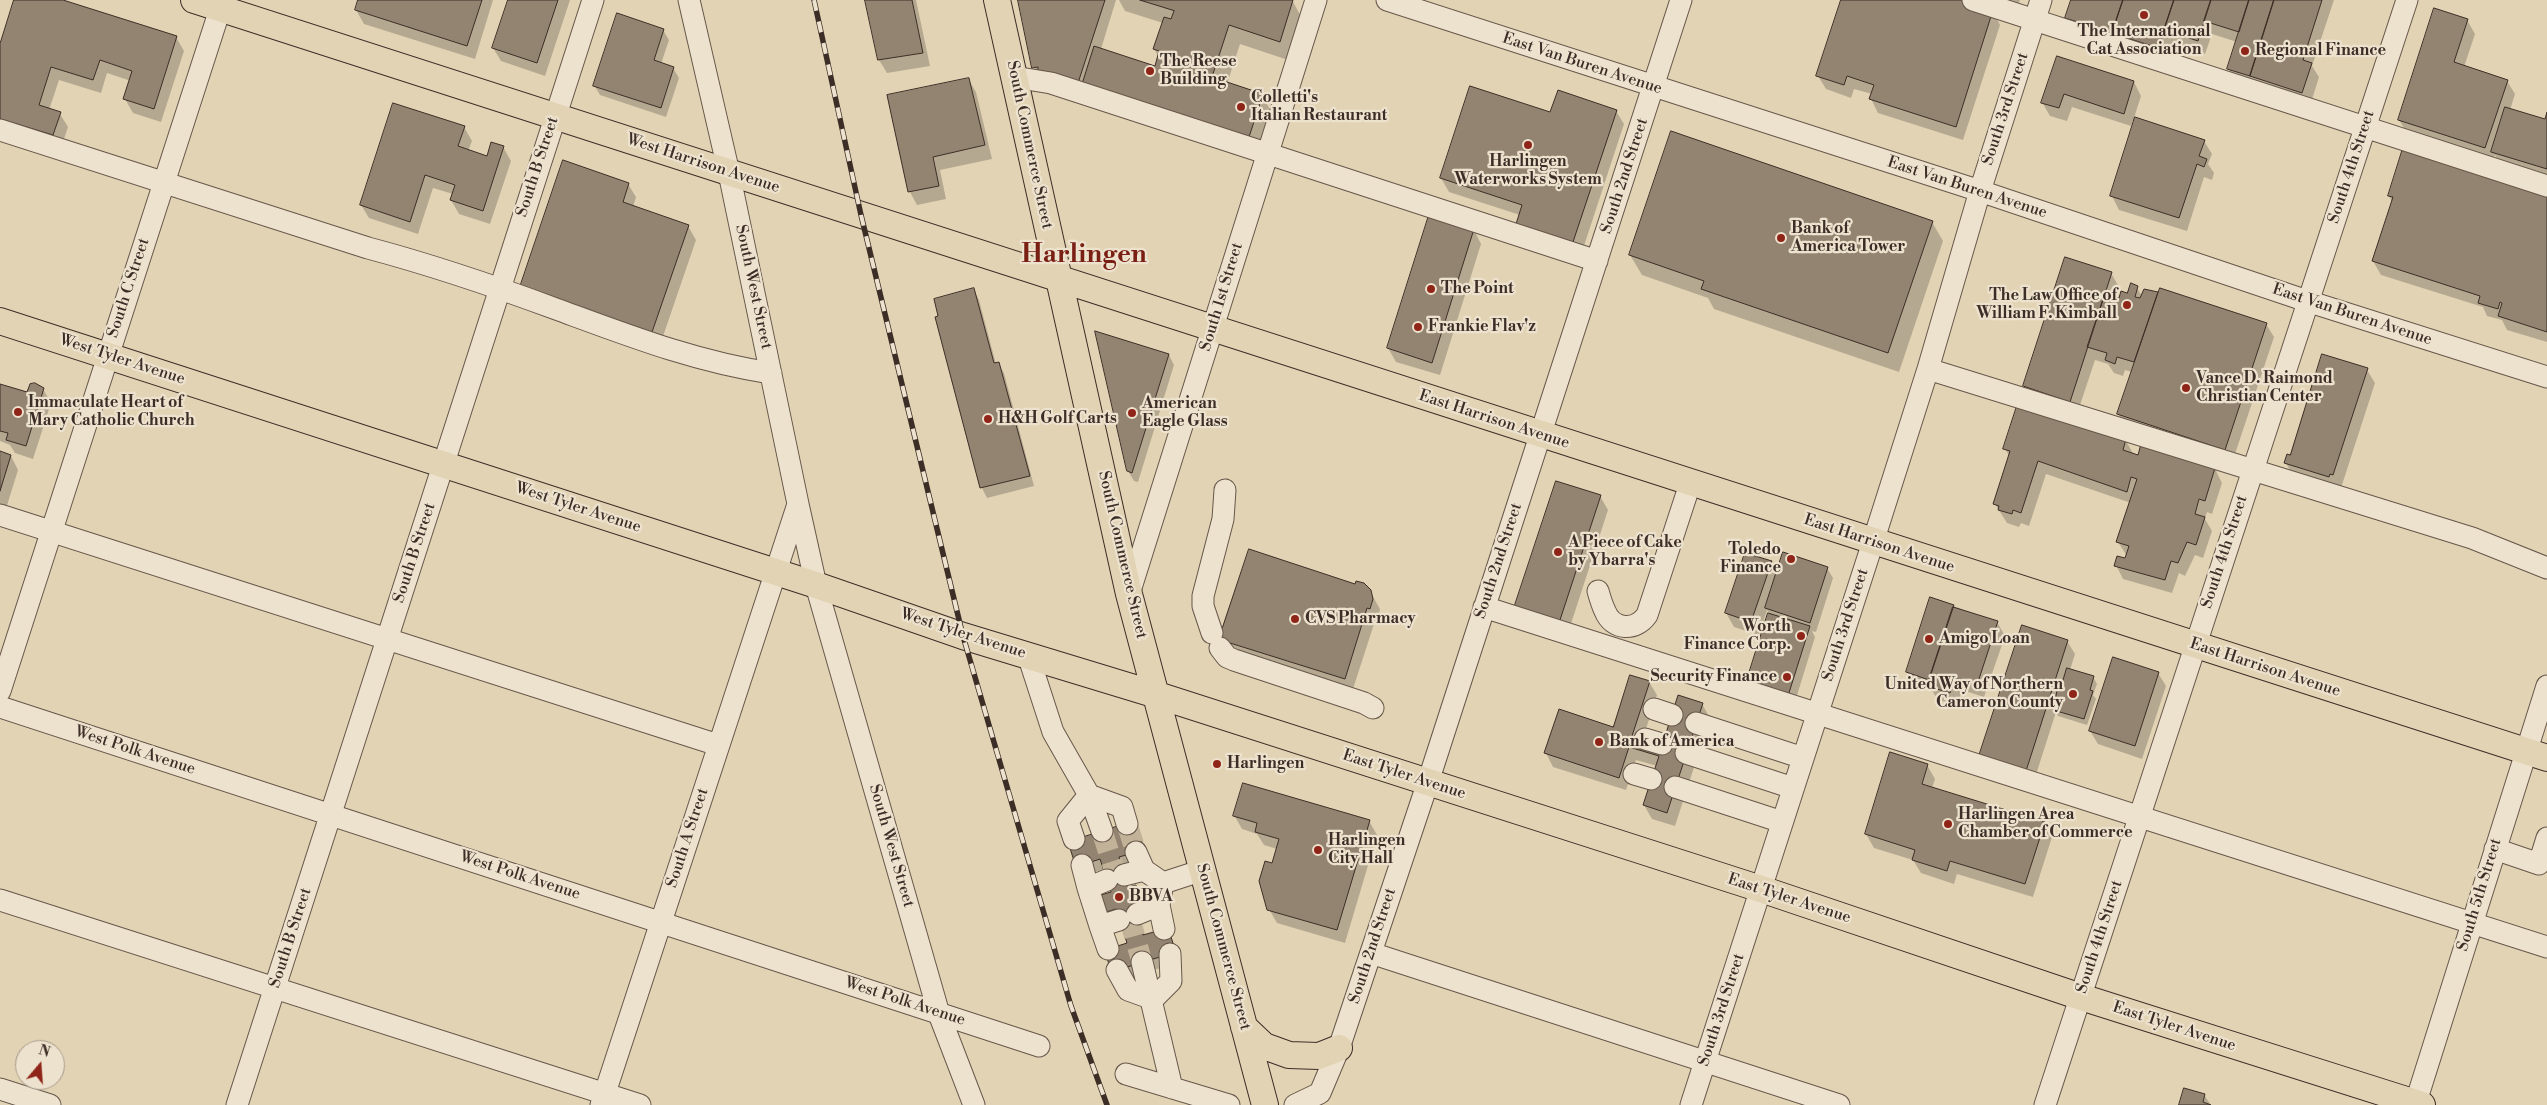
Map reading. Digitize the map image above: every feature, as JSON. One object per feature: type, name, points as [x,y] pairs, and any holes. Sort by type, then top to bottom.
[{"type":"main road","name":"West Harrison Avenue","points":[[194,0],[222,4],[554,117],[1212,329]]},
{"type":"main road","name":"South Commerce Street","points":[[998,0],[1129,594],[1265,1105]]},
{"type":"main road","name":"West Tyler Avenue","points":[[0,321],[816,585],[963,636],[1157,695]]},
{"type":"main road","name":"East Harrison Avenue","points":[[1212,329],[2536,755]]},
{"type":"main road","name":"East Tyler Avenue","points":[[1157,695],[1760,890],[2081,997],[2418,1104]]},
{"type":"main road","points":[[1244,1027],[1264,1046],[1289,1055],[1319,1056],[1339,1048]]},
{"type":"street","name":"South B Street","points":[[237,1105],[593,0]]},
{"type":"street","name":"South West Street","points":[[688,0],[729,173],[816,585],[939,1014],[971,1102]]},
{"type":"street","name":"South 1st Street","points":[[1129,594],[1316,0]]},
{"type":"street","name":"East Van Buren Avenue","points":[[1387,0],[1980,191],[2307,301],[2547,378]]},
{"type":"street","name":"South 2nd Street","points":[[1295,1105],[1320,1094],[1339,1048],[1428,782],[1681,0]]},
{"type":"street","points":[[1973,0],[2037,10],[2365,127],[2547,186]]},
{"type":"street","name":"South 4th Street","points":[[2045,1105],[2407,0]]},
{"type":"street","name":"South C Street","points":[[0,691],[222,4]]},
{"type":"street","name":"South 3rd Street","points":[[1691,1105],[1928,369],[1980,191],[2037,10]]},
{"type":"street","points":[[1014,77],[1051,83],[1597,261]]},
{"type":"street","points":[[0,130],[500,288],[664,348],[729,367],[771,373]]},
{"type":"street","points":[[1928,369],[2496,546],[2547,568]]},
{"type":"street","points":[[1598,591],[1605,612],[1611,621],[1618,626],[1628,627],[1640,624],[1647,614],[1690,484]]},
{"type":"street","points":[[1225,490],[1223,519],[1203,596],[1203,606],[1216,640],[1227,657],[1364,703],[1373,708]]},
{"type":"street","points":[[774,572],[798,504]]},
{"type":"street","points":[[0,515],[718,745]]},
{"type":"street","name":"South A Street","points":[[603,1099],[774,572]]},
{"type":"street","points":[[1484,607],[2547,947]]},
{"type":"street","points":[[1028,655],[1053,732],[1089,795],[1102,831]]},
{"type":"street","name":"South 5th Street","points":[[2418,1104],[2494,849],[2536,755],[2547,686]]},
{"type":"street","name":"West Polk Avenue","points":[[0,707],[1039,1046]]},
{"type":"street","points":[[1696,723],[1803,758]]},
{"type":"street","points":[[1686,753],[1793,788]]},
{"type":"street","points":[[1676,787],[1782,822]]},
{"type":"street","points":[[1089,795],[1122,808],[1127,824]]},
{"type":"street","points":[[1074,840],[1068,820],[1089,795]]},
{"type":"street","points":[[2494,849],[2543,865],[2547,838]]},
{"type":"street","points":[[1082,865],[1163,883],[1203,870]]},
{"type":"street","points":[[1108,949],[1119,920],[1120,873]]},
{"type":"street","points":[[1163,883],[1159,905],[1164,929]]},
{"type":"street","points":[[0,900],[603,1099],[640,1105]]},
{"type":"street","points":[[1119,920],[1159,905]]},
{"type":"street","points":[[1371,953],[1839,1105]]},
{"type":"street","points":[[1152,999],[1171,981],[1170,954]]},
{"type":"street","points":[[1142,962],[1172,1088]]},
{"type":"street","points":[[1117,970],[1128,990],[1152,999]]},
{"type":"street","points":[[1126,1074],[1229,1105]]},
{"type":"street","points":[[0,1089],[50,1105]]},
{"type":"building","points":[[14,0],[63,0],[177,36],[154,109],[123,99],[132,71],[100,60],[93,80],[51,67],[39,105],[61,112],[53,135],[0,119],[0,44]]},
{"type":"building","points":[[358,0],[482,0],[467,46],[355,10]]},
{"type":"building","points":[[508,0],[558,0],[537,63],[492,48]]},
{"type":"building","points":[[865,0],[912,0],[923,53],[878,60]]},
{"type":"building","points":[[1018,0],[1105,0],[1078,83],[1038,71],[1038,67],[1032,68]]},
{"type":"building","name":"The Reese Building","points":[[1140,0],[1293,0],[1280,42],[1229,25],[1212,77],[1263,94],[1249,137],[1082,84],[1094,46],[1155,66],[1159,51],[1153,49],[1164,17],[1171,19],[1174,11]]},
{"type":"building","points":[[1841,0],[1961,0],[1993,10],[1956,127],[1869,99],[1874,85],[1847,76],[1844,85],[1816,76]]},
{"type":"building","points":[[2071,0],[2123,0],[2112,33],[2065,18]]},
{"type":"building","name":"The International Cat Association","points":[[2123,0],[2174,0],[2158,48],[2112,33]]},
{"type":"building","points":[[2174,0],[2211,0],[2198,41],[2164,30]]},
{"type":"building","points":[[2211,0],[2249,0],[2239,32],[2204,21]]},
{"type":"building","name":"Regional Finance","points":[[2249,0],[2274,0],[2250,76],[2227,69]]},
{"type":"building","points":[[2274,0],[2322,0],[2303,60],[2312,63],[2302,93],[2250,76]]},
{"type":"building","points":[[2434,8],[2468,19],[2454,62],[2508,80],[2485,148],[2398,120]]},
{"type":"building","points":[[617,13],[664,29],[654,60],[674,67],[661,108],[593,86]]},
{"type":"building","points":[[2057,56],[2134,81],[2124,114],[2064,94],[2059,108],[2041,103]]},
{"type":"building","points":[[969,78],[985,145],[933,157],[939,186],[908,192],[887,95]]},
{"type":"building","name":"Harlingen Waterworks System","points":[[1470,86],[1550,112],[1558,90],[1617,110],[1573,242],[1516,224],[1522,205],[1440,178]]},
{"type":"building","points":[[393,103],[465,126],[458,146],[487,156],[491,142],[504,146],[483,211],[450,200],[455,185],[425,175],[410,222],[360,205]]},
{"type":"building","points":[[2505,107],[2545,119],[2547,112],[2547,169],[2491,152]]},
{"type":"building","points":[[2135,117],[2205,140],[2199,156],[2207,159],[2204,167],[2197,164],[2179,218],[2110,196]]},
{"type":"building","name":"Bank of America Tower","points":[[1671,131],[1933,221],[1888,353],[1701,289],[1704,281],[1629,255]]},
{"type":"building","points":[[2404,145],[2547,189],[2547,332],[2498,316],[2502,303],[2500,302],[2498,309],[2478,303],[2480,296],[2372,261],[2393,197],[2388,196]]},
{"type":"building","points":[[563,160],[629,183],[623,202],[689,225],[651,335],[519,290]]},
{"type":"building","name":"The Point","points":[[1429,215],[1474,229],[1432,363],[1387,348]]},
{"type":"building","points":[[2065,257],[2112,272],[2070,402],[2023,386]]},
{"type":"building","points":[[2131,283],[2138,286],[2135,297],[2140,298],[2144,289],[2158,292],[2134,362],[2117,357],[2115,364],[2105,360],[2107,353],[2087,347],[2105,293],[2119,298],[2121,291],[2127,293]]},
{"type":"building","name":"H&H Golf Carts","points":[[974,288],[994,363],[999,362],[1030,476],[980,488],[935,317],[938,316],[934,299]]},
{"type":"building","name":"Vance D. Raimond Christian Center","points":[[2160,288],[2267,323],[2225,450],[2117,414]]},
{"type":"building","name":"American Eagle Glass","points":[[1095,331],[1169,354],[1132,473],[1127,471]]},
{"type":"building","points":[[2322,354],[2368,368],[2333,475],[2330,474],[2329,477],[2284,463],[2287,454],[2290,455]]},
{"type":"building","name":"Immaculate Heart of Mary Catholic Church","points":[[35,383],[44,388],[26,446],[6,440],[8,433],[0,431],[0,384],[27,392],[30,384]]},
{"type":"building","points":[[2017,406],[2126,439],[2123,450],[2138,455],[2141,444],[2215,468],[2205,501],[2199,499],[2195,514],[2205,517],[2196,545],[2187,542],[2178,563],[2171,561],[2165,580],[2114,566],[2117,556],[2125,558],[2129,546],[2116,542],[2137,479],[2131,477],[2127,492],[2038,461],[2021,513],[2013,510],[2012,514],[1998,510],[1999,506],[1993,504],[2010,451],[2003,449]]},
{"type":"building","name":"Immaculate Heart of Mary Catholic Church","points":[[0,451],[11,455],[0,491]]},
{"type":"building","name":"A Piece of Cake by Ybarra's","points":[[1556,481],[1601,495],[1559,623],[1514,608]]},
{"type":"building","name":"CVS Pharmacy","points":[[1249,549],[1355,584],[1356,581],[1364,583],[1371,590],[1373,599],[1370,609],[1367,608],[1345,679],[1230,643],[1214,651],[1206,636],[1222,628]]},
{"type":"building","points":[[1783,552],[1828,567],[1810,623],[1765,608]]},
{"type":"building","points":[[1745,553],[1772,561],[1751,622],[1725,613]]},
{"type":"building","name":"Amigo Loan","points":[[1930,597],[1954,605],[1929,680],[1906,672]]},
{"type":"building","points":[[1953,607],[1998,621],[1977,685],[1955,678],[1950,693],[1927,686]]},
{"type":"building","points":[[1768,613],[1810,626],[1788,696],[1746,683]]},
{"type":"building","points":[[2022,625],[2068,640],[2026,771],[1979,756]]},
{"type":"building","points":[[2113,657],[2159,672],[2135,746],[2089,731]]},
{"type":"building","name":"United Way of Northern Cameron County","points":[[2067,668],[2094,676],[2090,690],[2093,691],[2084,719],[2053,710],[2059,681],[2062,682]]},
{"type":"building","name":"Bank of America","points":[[1630,675],[1650,681],[1632,736],[1662,746],[1678,695],[1703,703],[1667,813],[1643,805],[1659,756],[1629,747],[1619,778],[1544,753],[1559,709],[1613,727]]},
{"type":"building","points":[[1890,752],[1928,764],[1922,784],[2045,822],[2025,884],[1950,861],[1947,871],[1912,860],[1915,850],[1865,834]]},
{"type":"building","name":"Harlingen City Hall","points":[[1243,783],[1370,820],[1337,930],[1267,910],[1259,881],[1265,861],[1272,863],[1279,839],[1255,832],[1257,823],[1233,816]]},
{"type":"building","name":"BBVA","points":[[1135,821],[1144,850],[1119,857],[1124,875],[1128,887],[1136,885],[1141,899],[1133,901],[1143,935],[1168,928],[1176,952],[1111,972],[1105,950],[1127,943],[1116,909],[1103,913],[1097,896],[1111,892],[1100,859],[1076,867],[1068,842]]},
{"type":"building","points":[[2184,1088],[2205,1094],[2203,1102],[2211,1105],[2179,1105]]},
{"type":"tunnel","points":[[1127,824],[1136,852]]},
{"type":"tunnel","points":[[1102,831],[1117,878]]},
{"type":"tunnel","points":[[1129,916],[1142,962]]},
{"type":"railway","points":[[814,0],[861,215],[963,636],[1071,1006],[1107,1105]]},
{"type":"place","name":"The International Cat Association","points":[[2144,15]]},
{"type":"place","name":"Regional Finance","points":[[2245,51]]},
{"type":"place","name":"The Reese Building","points":[[1150,71]]},
{"type":"place","name":"Colletti's Italian Restaurant","points":[[1241,107]]},
{"type":"place","name":"Harlingen Waterworks System","points":[[1528,145]]},
{"type":"place","name":"Bank of America Tower","points":[[1781,238]]},
{"type":"place","name":"The Point","points":[[1431,289]]},
{"type":"place","name":"The Law Office of William F. Kimball","points":[[2127,305]]},
{"type":"place","name":"Frankie Flav'z","points":[[1418,327]]},
{"type":"place","name":"Vance D. Raimond Christian Center","points":[[2186,388]]},
{"type":"place","name":"Immaculate Heart of Mary Catholic Church","points":[[18,412]]},
{"type":"place","name":"American Eagle Glass","points":[[1132,413]]},
{"type":"place","name":"H&H Golf Carts","points":[[988,419]]},
{"type":"place","name":"A Piece of Cake by Ybarra's","points":[[1558,552]]},
{"type":"place","name":"Toledo Finance","points":[[1791,559]]},
{"type":"place","name":"CVS Pharmacy","points":[[1295,619]]},
{"type":"place","name":"Worth Finance Corp.","points":[[1801,636]]},
{"type":"place","name":"Amigo Loan","points":[[1929,639]]},
{"type":"place","name":"Security Finance","points":[[1787,677]]},
{"type":"place","name":"United Way of Northern Cameron County","points":[[2073,694]]},
{"type":"place","name":"Bank of America","points":[[1599,742]]},
{"type":"place","name":"Harlingen","points":[[1217,764]]},
{"type":"place","name":"Harlingen Area Chamber of Commerce","points":[[1948,824]]},
{"type":"place","name":"Harlingen City Hall","points":[[1318,850]]},
{"type":"place","name":"BBVA","points":[[1119,897]]},
{"type":"district","name":"Harlingen","points":[[1084,256]]}]
